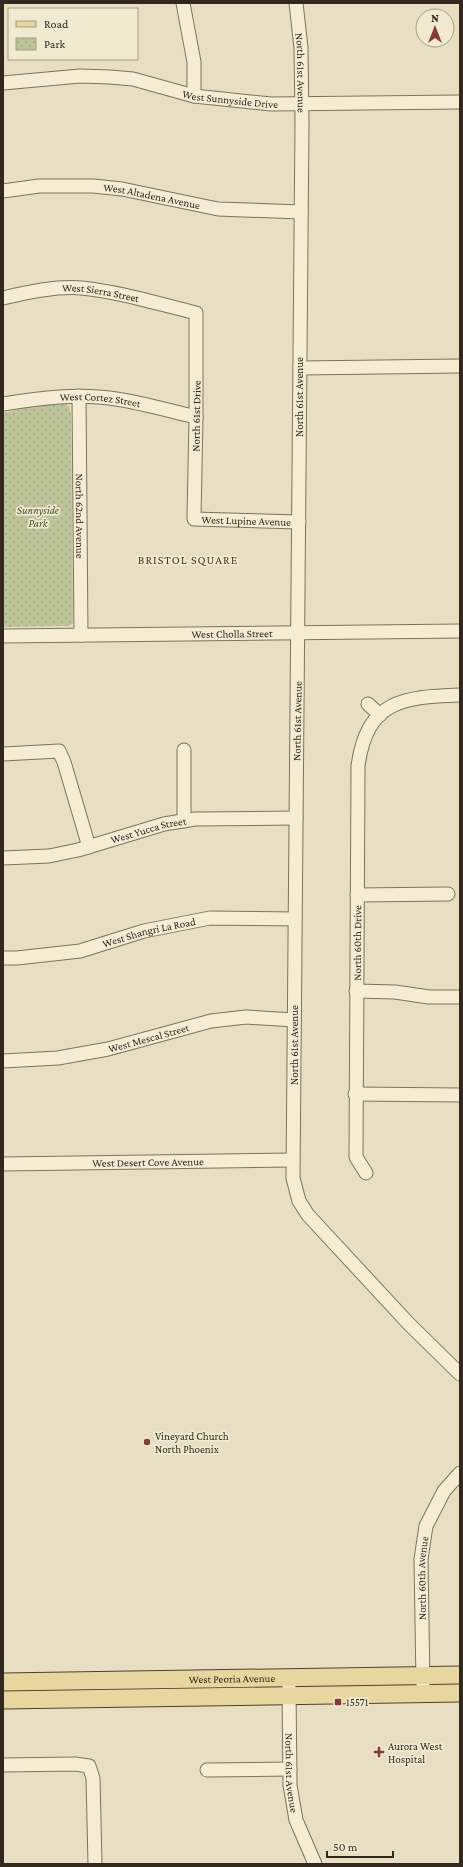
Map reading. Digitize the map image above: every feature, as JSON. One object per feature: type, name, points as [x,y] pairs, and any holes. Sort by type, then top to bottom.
[{"type":"main road","name":"West Peoria Avenue","points":[[3,1682],[460,1675]]},
{"type":"main road","points":[[39,1700],[67,1691],[138,1690],[148,1680]]},
{"type":"main road","name":"West Peoria Avenue","points":[[3,1700],[460,1693]]},
{"type":"street","points":[[183,3],[194,62],[194,96]]},
{"type":"street","name":"North 61st Avenue","points":[[296,3],[301,48],[302,104],[293,1160],[295,1189],[299,1202],[308,1215],[409,1324],[460,1374]]},
{"type":"street","name":"West Sunnyside Drive","points":[[3,83],[80,76],[110,77],[133,79],[194,96],[271,104],[460,102]]},
{"type":"street","name":"West Altadena Avenue","points":[[3,191],[39,186],[93,186],[122,189],[218,209],[301,212]]},
{"type":"street","name":"West Sierra Street","points":[[3,298],[37,290],[82,288],[196,313]]},
{"type":"street","name":"North 61st Drive","points":[[194,519],[196,313]]},
{"type":"street","points":[[300,368],[460,366]]},
{"type":"street","name":"West Cortez Street","points":[[3,404],[39,398],[79,396],[115,399],[196,417]]},
{"type":"street","name":"North 62nd Avenue","points":[[79,396],[81,635]]},
{"type":"street","name":"West Lupine Avenue","points":[[194,519],[299,522]]},
{"type":"street","name":"West Cholla Street","points":[[3,636],[460,631]]},
{"type":"street","name":"North 60th Drive","points":[[366,1173],[356,1157],[355,1094],[358,766],[360,752],[366,734],[380,715],[396,704],[410,698],[423,696],[460,695]]},
{"type":"street","points":[[368,704],[380,715]]},
{"type":"street","points":[[184,750],[184,821]]},
{"type":"street","points":[[3,754],[59,751],[64,762],[89,847]]},
{"type":"street","name":"West Yucca Street","points":[[3,858],[49,856],[89,847],[164,824],[184,821],[218,818],[296,818]]},
{"type":"street","points":[[357,895],[448,894]]},
{"type":"street","name":"West Shangri La Road","points":[[3,958],[17,958],[80,951],[144,931],[210,918],[295,919]]},
{"type":"street","points":[[356,991],[395,992],[429,996],[460,997]]},
{"type":"street","name":"West Mescal Street","points":[[3,1061],[58,1058],[108,1049],[211,1021],[246,1017],[294,1020]]},
{"type":"street","points":[[355,1094],[460,1095]]},
{"type":"street","name":"West Desert Cove Avenue","points":[[3,1164],[293,1160]]},
{"type":"street","name":"North 60th Avenue","points":[[422,1694],[421,1559],[426,1526],[444,1491],[460,1472]]},
{"type":"street","name":"North 61st Avenue","points":[[289,1677],[290,1785],[296,1820],[314,1864]]},
{"type":"street","points":[[3,1765],[75,1764],[89,1766],[93,1778],[95,1864]]},
{"type":"street","points":[[207,1770],[290,1769]]},
{"type":"green space","name":"Sunnyside Park","points":[[59,403],[68,405],[71,414],[73,623],[69,626],[3,627],[3,413],[35,406]]},
{"type":"place","name":"Vineyard Church North Phoenix","points":[[147,1442]]},
{"type":"place","name":"15571","points":[[338,1702]]},
{"type":"place","name":"Aurora West Hospital","points":[[379,1752]]},
{"type":"district","name":"BRISTOL SQUARE","points":[[188,560]]}]
